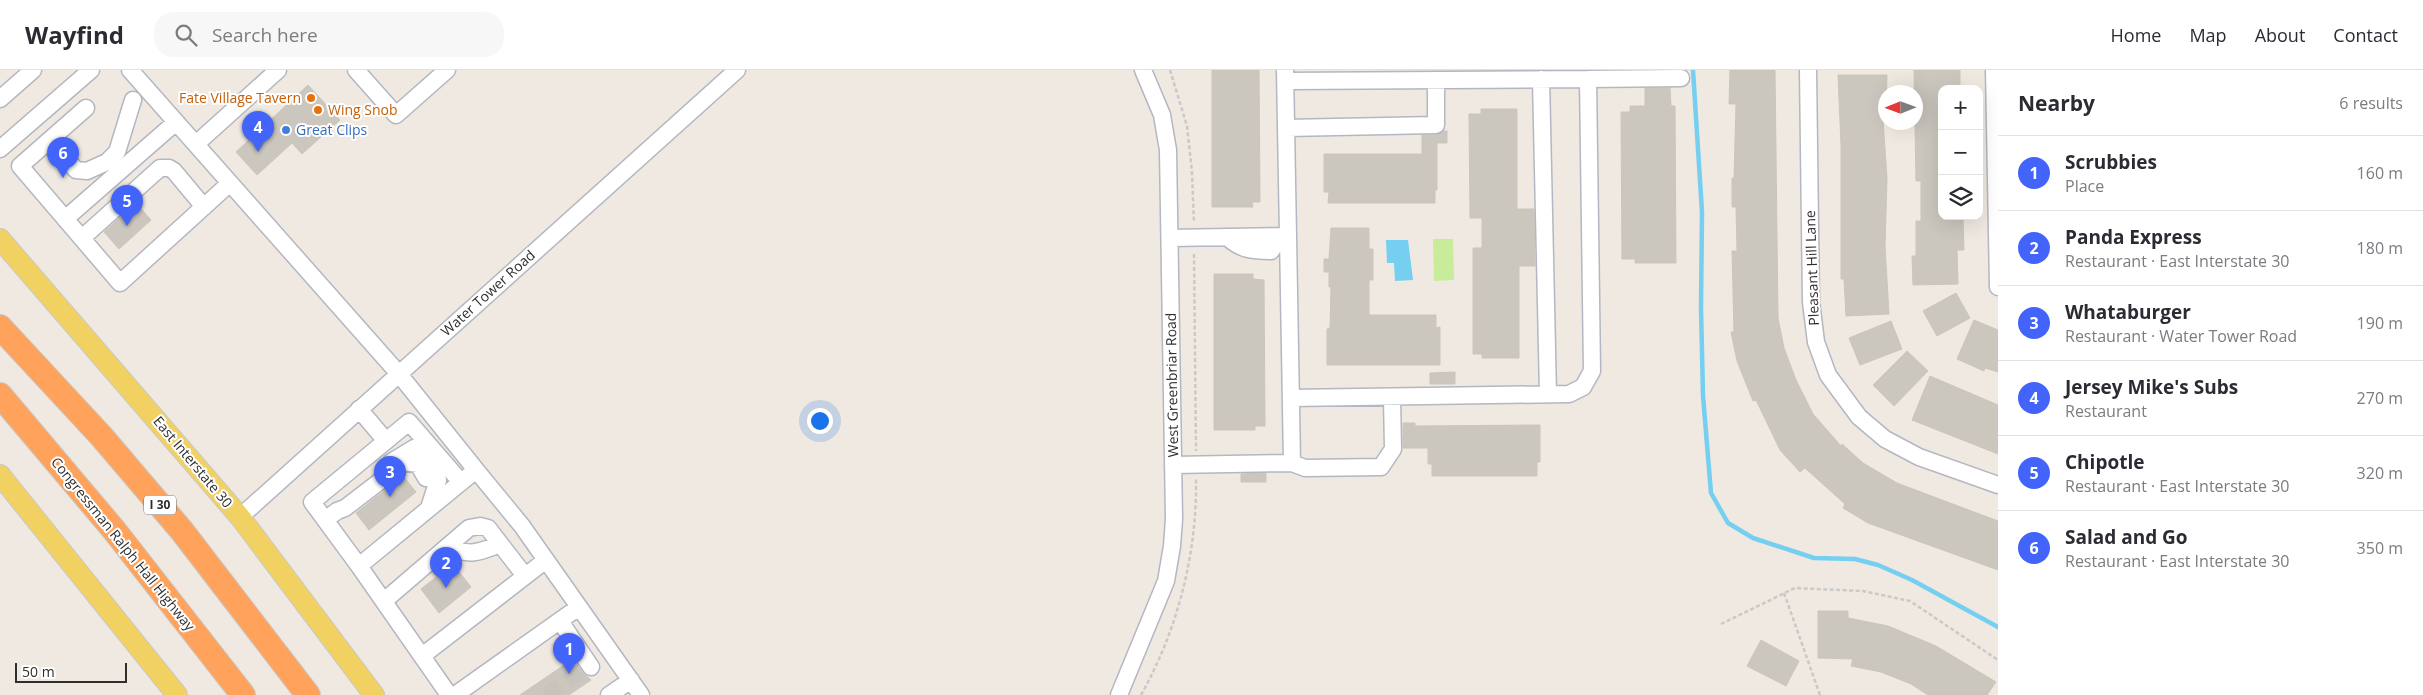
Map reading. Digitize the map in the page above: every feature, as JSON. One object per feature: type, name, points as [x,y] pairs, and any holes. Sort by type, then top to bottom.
[{"type":"highway","name":"I 30","points":[[0,326],[102,437],[182,531],[308,695]]},
{"type":"highway","name":"Congressman Ralph Hall Highway","points":[[0,395],[114,530],[243,695]]},
{"type":"main road","name":"East Interstate 30","points":[[0,239],[240,517],[374,695]]},
{"type":"main road","points":[[0,475],[177,695]]},
{"type":"street","points":[[0,99],[33,70]]},
{"type":"street","points":[[0,149],[91,70]]},
{"type":"street","points":[[130,70],[399,374],[522,526],[641,695]]},
{"type":"street","points":[[196,144],[278,70]]},
{"type":"street","points":[[356,70],[396,115],[447,70]]},
{"type":"street","name":"Water Tower Road","points":[[240,517],[737,70]]},
{"type":"street","name":"West Greenbriar Road","points":[[1119,695],[1166,581],[1174,519],[1168,150],[1162,115],[1143,70]]},
{"type":"street","name":"Pleasant Hill Lane","points":[[1808,70],[1811,302],[1816,342],[1828,375],[1853,410],[1885,439],[1919,457],[1998,485]]},
{"type":"street","points":[[1994,70],[1998,287]]},
{"type":"street","points":[[1292,463],[1284,236],[1286,76],[1436,80],[1465,75],[1510,75],[1541,79],[1681,78]]},
{"type":"street","points":[[1541,79],[1548,394]]},
{"type":"street","points":[[1291,398],[1569,394],[1583,386],[1592,371],[1588,79]]},
{"type":"street","points":[[1286,128],[1436,125],[1436,80]]},
{"type":"street","points":[[50,140],[76,170],[84,172],[107,162],[118,152],[133,100],[143,85]]},
{"type":"street","points":[[53,102],[70,122]]},
{"type":"street","points":[[86,108],[20,166],[120,282],[230,183]]},
{"type":"street","points":[[65,219],[176,122]]},
{"type":"street","points":[[82,238],[160,168],[169,168],[174,171],[204,207]]},
{"type":"street","points":[[1170,238],[1284,236]]},
{"type":"street","points":[[1174,465],[1292,463],[1304,468],[1381,467],[1393,450],[1392,398]]},
{"type":"street","points":[[359,409],[386,442]]},
{"type":"street","points":[[460,481],[409,422],[312,502],[331,516],[359,566],[422,656],[457,694],[579,607]]},
{"type":"street","points":[[331,516],[340,502],[388,464],[414,448],[427,481]]},
{"type":"street","points":[[331,516],[345,508],[405,462],[418,464],[427,481]]},
{"type":"street","points":[[427,481],[460,481],[476,470]]},
{"type":"street","points":[[359,566],[427,481]]},
{"type":"street","points":[[384,601],[469,528],[480,526],[488,528],[525,576]]},
{"type":"street","points":[[446,548],[464,554],[479,552],[500,544]]},
{"type":"street","points":[[422,656],[546,560]]},
{"type":"street","points":[[560,621],[588,668],[617,660]]},
{"type":"street","points":[[609,695],[631,680]]},
{"type":"path","points":[[1721,624],[1795,588],[1863,591],[1910,601],[1998,660]]},
{"type":"path","points":[[1784,593],[1820,695]]},
{"type":"green space","points":[[1433,239],[1453,239],[1454,280],[1434,281]]},
{"type":"water","points":[[1386,240],[1408,240],[1413,280],[1395,281],[1394,263],[1387,263]]},
{"type":"building","points":[[1212,70],[1259,70],[1260,202],[1252,202],[1253,207],[1212,207]]},
{"type":"building","points":[[1730,70],[1775,70],[1778,318],[1784,348],[1796,380],[1813,414],[1841,446],[1842,444],[1863,463],[1897,483],[1998,521],[1998,570],[1868,523],[1843,508],[1845,504],[1805,468],[1800,472],[1780,450],[1756,400],[1753,401],[1737,361],[1731,332],[1734,332],[1732,251],[1737,251],[1736,207],[1732,207],[1736,104],[1729,104]]},
{"type":"building","points":[[1914,70],[1960,70],[1960,85],[1938,85],[1938,220],[1963,220],[1964,250],[1957,250],[1958,284],[1913,285],[1912,256],[1916,256],[1916,221],[1921,221],[1921,181],[1916,181],[1915,130],[1923,130],[1923,85],[1914,85]]},
{"type":"building","points":[[1838,75],[1887,75],[1887,85],[1878,85],[1878,130],[1884,130],[1887,178],[1885,246],[1889,314],[1846,316],[1844,279],[1841,279],[1841,145]]},
{"type":"building","points":[[308,85],[340,120],[302,154],[292,143],[257,175],[236,152]]},
{"type":"building","points":[[1645,88],[1670,88],[1671,106],[1675,106],[1676,263],[1635,263],[1635,259],[1622,259],[1621,112],[1630,112],[1630,106],[1645,106]]},
{"type":"building","points":[[1481,109],[1517,109],[1517,209],[1534,209],[1535,266],[1519,266],[1519,358],[1482,358],[1482,354],[1473,354],[1473,248],[1482,248],[1482,218],[1470,218],[1469,114],[1481,114]]},
{"type":"building","points":[[1447,131],[1447,143],[1437,143],[1437,190],[1435,190],[1435,203],[1328,203],[1329,192],[1324,192],[1324,154],[1422,154],[1422,135],[1437,135]]},
{"type":"building","points":[[136,203],[151,220],[119,249],[104,232]]},
{"type":"building","points":[[1331,228],[1369,228],[1369,249],[1373,249],[1373,280],[1369,280],[1369,315],[1436,315],[1436,328],[1440,327],[1440,365],[1327,365],[1327,329],[1330,328],[1331,287],[1329,287],[1329,272],[1324,272],[1324,259],[1329,259]]},
{"type":"building","points":[[1214,274],[1253,274],[1253,279],[1264,280],[1265,426],[1255,426],[1255,430],[1214,430]]},
{"type":"building","points":[[1956,293],[1970,318],[1937,336],[1923,311]]},
{"type":"building","points":[[1974,320],[1998,330],[1998,372],[1985,368],[1984,371],[1957,359]]},
{"type":"building","points":[[1891,321],[1902,349],[1860,365],[1849,338]]},
{"type":"building","points":[[1907,351],[1928,371],[1894,406],[1873,385]]},
{"type":"building","points":[[1455,372],[1455,384],[1430,384],[1430,373]]},
{"type":"building","points":[[1930,376],[1998,405],[1998,454],[1912,420]]},
{"type":"building","points":[[1403,423],[1415,423],[1415,426],[1540,425],[1540,462],[1537,462],[1537,476],[1432,476],[1432,464],[1428,464],[1428,448],[1403,448]]},
{"type":"building","points":[[1266,473],[1266,482],[1241,482],[1241,474]]},
{"type":"building","points":[[403,476],[416,492],[369,530],[356,513]]},
{"type":"building","points":[[453,564],[471,587],[439,613],[421,589]]},
{"type":"building","points":[[1818,611],[1848,611],[1848,618],[1888,626],[1936,646],[1996,682],[1987,695],[1928,695],[1911,684],[1881,672],[1851,666],[1853,659],[1818,658]]},
{"type":"building","points":[[1761,640],[1799,661],[1786,686],[1747,666]]},
{"type":"building","points":[[573,659],[583,673],[591,680],[569,695],[520,695]]},
{"type":"waterway","points":[[1693,70],[1702,212],[1701,308],[1703,396],[1711,493],[1728,523],[1753,538],[1814,558],[1855,559],[1878,565],[1912,580],[1998,627]]},
{"type":"tunnel","points":[[547,695],[584,669]]},
{"type":"place","name":"Fate Village Tavern","points":[[311,98]]},
{"type":"place","name":"Wing Snob","points":[[318,110]]},
{"type":"place","name":"Great Clips","points":[[286,130]]},
{"type":"place","name":"Jersey Mike's Subs","points":[[258,152]]},
{"type":"place","name":"Salad and Go","points":[[63,178]]},
{"type":"place","name":"Chipotle","points":[[127,226]]},
{"type":"place","name":"Whataburger","points":[[390,497]]},
{"type":"place","name":"Panda Express","points":[[446,588]]},
{"type":"place","name":"Scrubbies","points":[[569,674]]}]
